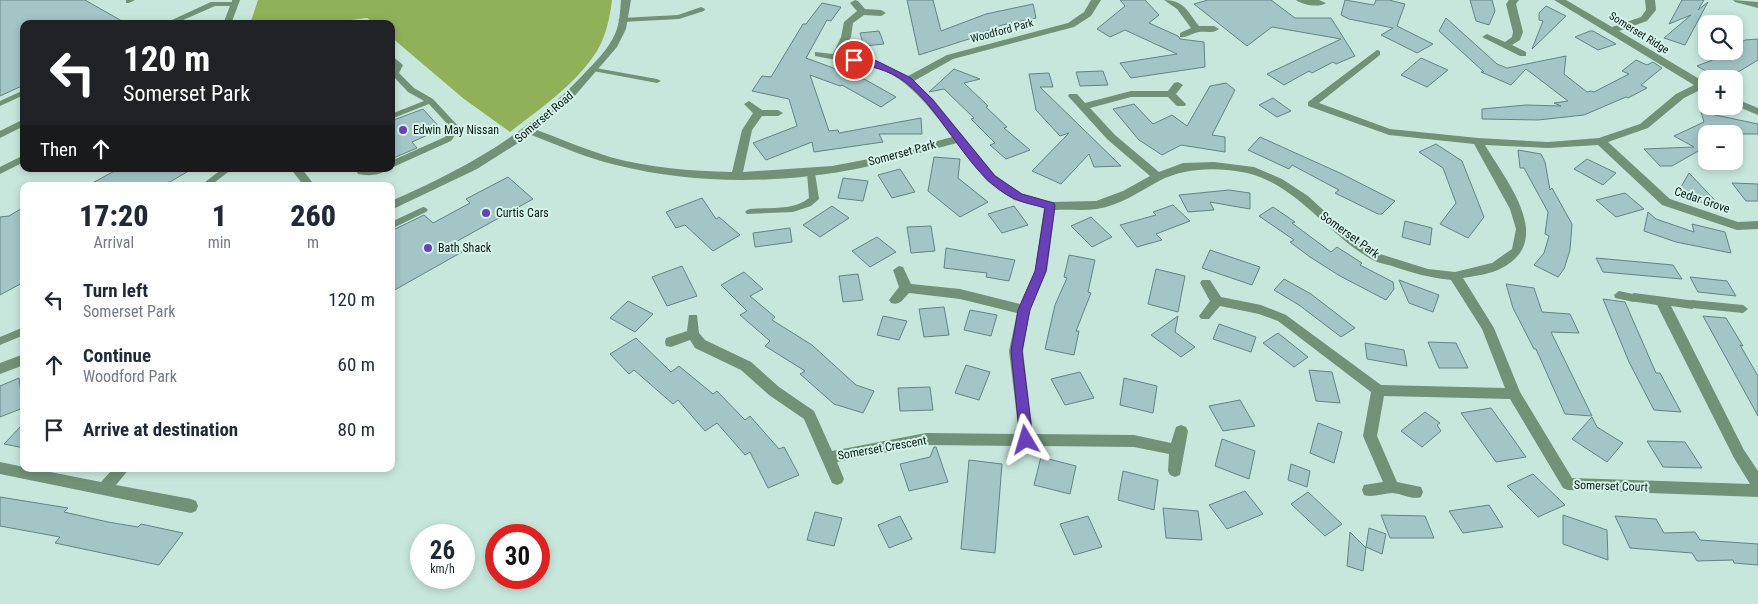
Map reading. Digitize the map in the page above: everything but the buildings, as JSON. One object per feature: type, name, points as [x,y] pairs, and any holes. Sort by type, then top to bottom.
[{"type":"street","name":"Somerset Road","points":[[395,204],[446,181],[530,131],[576,90],[619,36],[626,0]]},
{"type":"street","name":"Woodford Park","points":[[908,80],[950,57],[1071,25],[1088,14],[1096,0]]},
{"type":"street","points":[[1169,0],[1180,7],[1196,29]]},
{"type":"street","points":[[1506,45],[1517,38],[1518,32],[1511,4],[1514,0]]},
{"type":"street","name":"Somerset Ridge","points":[[1559,0],[1612,30],[1656,60],[1698,83]]},
{"type":"street","points":[[1612,30],[1644,19],[1651,10],[1650,0]]},
{"type":"street","points":[[1738,0],[1758,5]]},
{"type":"street","points":[[1299,2],[1321,3]]},
{"type":"street","points":[[855,3],[862,12]]},
{"type":"street","points":[[836,57],[846,37],[849,22],[862,12],[881,12]]},
{"type":"street","points":[[1182,35],[1196,29],[1214,29]]},
{"type":"street","points":[[1487,37],[1522,54]]},
{"type":"street","points":[[1377,53],[1312,104],[1389,132],[1478,141],[1548,145],[1600,141],[1644,126],[1664,112],[1680,96],[1698,88]]},
{"type":"street","points":[[818,54],[874,63],[908,80],[929,101],[958,139]]},
{"type":"street","points":[[1171,94],[1178,85]]},
{"type":"street","points":[[1084,107],[1131,94],[1171,94],[1180,104]]},
{"type":"street","points":[[1073,96],[1111,137],[1157,178]]},
{"type":"street","points":[[749,104],[759,113],[778,113]]},
{"type":"street","points":[[1743,105],[1758,112]]},
{"type":"street","points":[[737,176],[747,130],[759,113]]},
{"type":"street","points":[[0,135],[20,124]]},
{"type":"street","name":"Somerset Park","points":[[530,131],[616,162],[678,173],[737,176],[811,172],[863,164],[958,139],[991,178],[1018,197],[1050,206],[1097,205],[1127,194],[1183,167],[1214,166],[1250,170],[1278,182],[1304,199],[1330,223],[1376,257],[1428,273],[1455,276],[1496,266],[1517,250],[1522,229],[1516,209],[1478,141]]},
{"type":"street","name":"Cedar Grove","points":[[1600,141],[1666,202],[1737,226],[1758,226]]},
{"type":"street","points":[[298,172],[307,182]]},
{"type":"street","points":[[1026,440],[1016,351],[1024,310],[1041,271],[1050,206]]},
{"type":"street","points":[[899,270],[906,288]]},
{"type":"street","name":"Somerset Court","points":[[1455,276],[1488,328],[1514,394],[1568,484],[1758,491]]},
{"type":"street","points":[[1206,283],[1217,302],[1261,310],[1282,318],[1378,390],[1514,394]]},
{"type":"street","points":[[906,288],[960,294],[1024,310]]},
{"type":"street","points":[[895,300],[906,288]]},
{"type":"street","points":[[1634,298],[1692,304]]},
{"type":"street","points":[[1205,316],[1217,302]]},
{"type":"street","points":[[1662,302],[1739,454],[1758,484]]},
{"type":"street","points":[[671,342],[693,334],[693,318]]},
{"type":"street","name":"Somerset Crescent","points":[[693,334],[700,344],[746,366],[774,392],[809,415],[837,478]]},
{"type":"street","points":[[0,369],[20,361]]},
{"type":"street","points":[[1378,390],[1370,436],[1392,487]]},
{"type":"street","points":[[1175,471],[1176,450],[1180,431]]},
{"type":"street","name":"Somerset Crescent","points":[[828,458],[926,439],[1134,441],[1176,450]]},
{"type":"street","points":[[0,468],[191,506]]},
{"type":"street","points":[[103,489],[119,472]]},
{"type":"street","points":[[1369,490],[1392,487],[1416,492]]},
{"type":"lane","points":[[177,20],[214,4],[235,2],[228,20]]},
{"type":"lane","points":[[622,20],[679,17],[701,9]]},
{"type":"lane","points":[[395,61],[399,65],[395,71]]},
{"type":"lane","points":[[593,69],[658,81]]},
{"type":"lane","points":[[395,76],[411,90],[430,101],[456,128],[448,139],[395,163]]},
{"type":"lane","points":[[0,104],[20,94]]},
{"type":"lane","points":[[395,115],[430,101]]},
{"type":"lane","points":[[0,171],[20,160]]},
{"type":"lane","points":[[210,182],[224,172]]},
{"type":"lane","points":[[361,172],[375,172]]},
{"type":"lane","points":[[750,212],[801,208],[809,205],[814,199],[811,172]]},
{"type":"lane","points":[[395,224],[423,210]]},
{"type":"lane","points":[[1619,295],[1634,298]]},
{"type":"lane","points":[[1692,304],[1743,308]]},
{"type":"lane","points":[[0,341],[20,333]]},
{"type":"green space","points":[[258,0],[612,0],[609,20],[603,39],[588,63],[557,95],[510,132],[464,99],[395,40],[395,20],[370,20],[367,18],[351,20],[251,20]]},
{"type":"place","name":"Edwin May Nissan","points":[[403,130]]},
{"type":"place","name":"Curtis Cars","points":[[486,213]]},
{"type":"place","name":"Bath Shack","points":[[428,248]]},
{"type":"route","points":[[854,60],[874,63],[908,80],[929,101],[991,178],[1018,197],[1050,206],[1041,271],[1024,310],[1016,351],[1026,440]]}]
